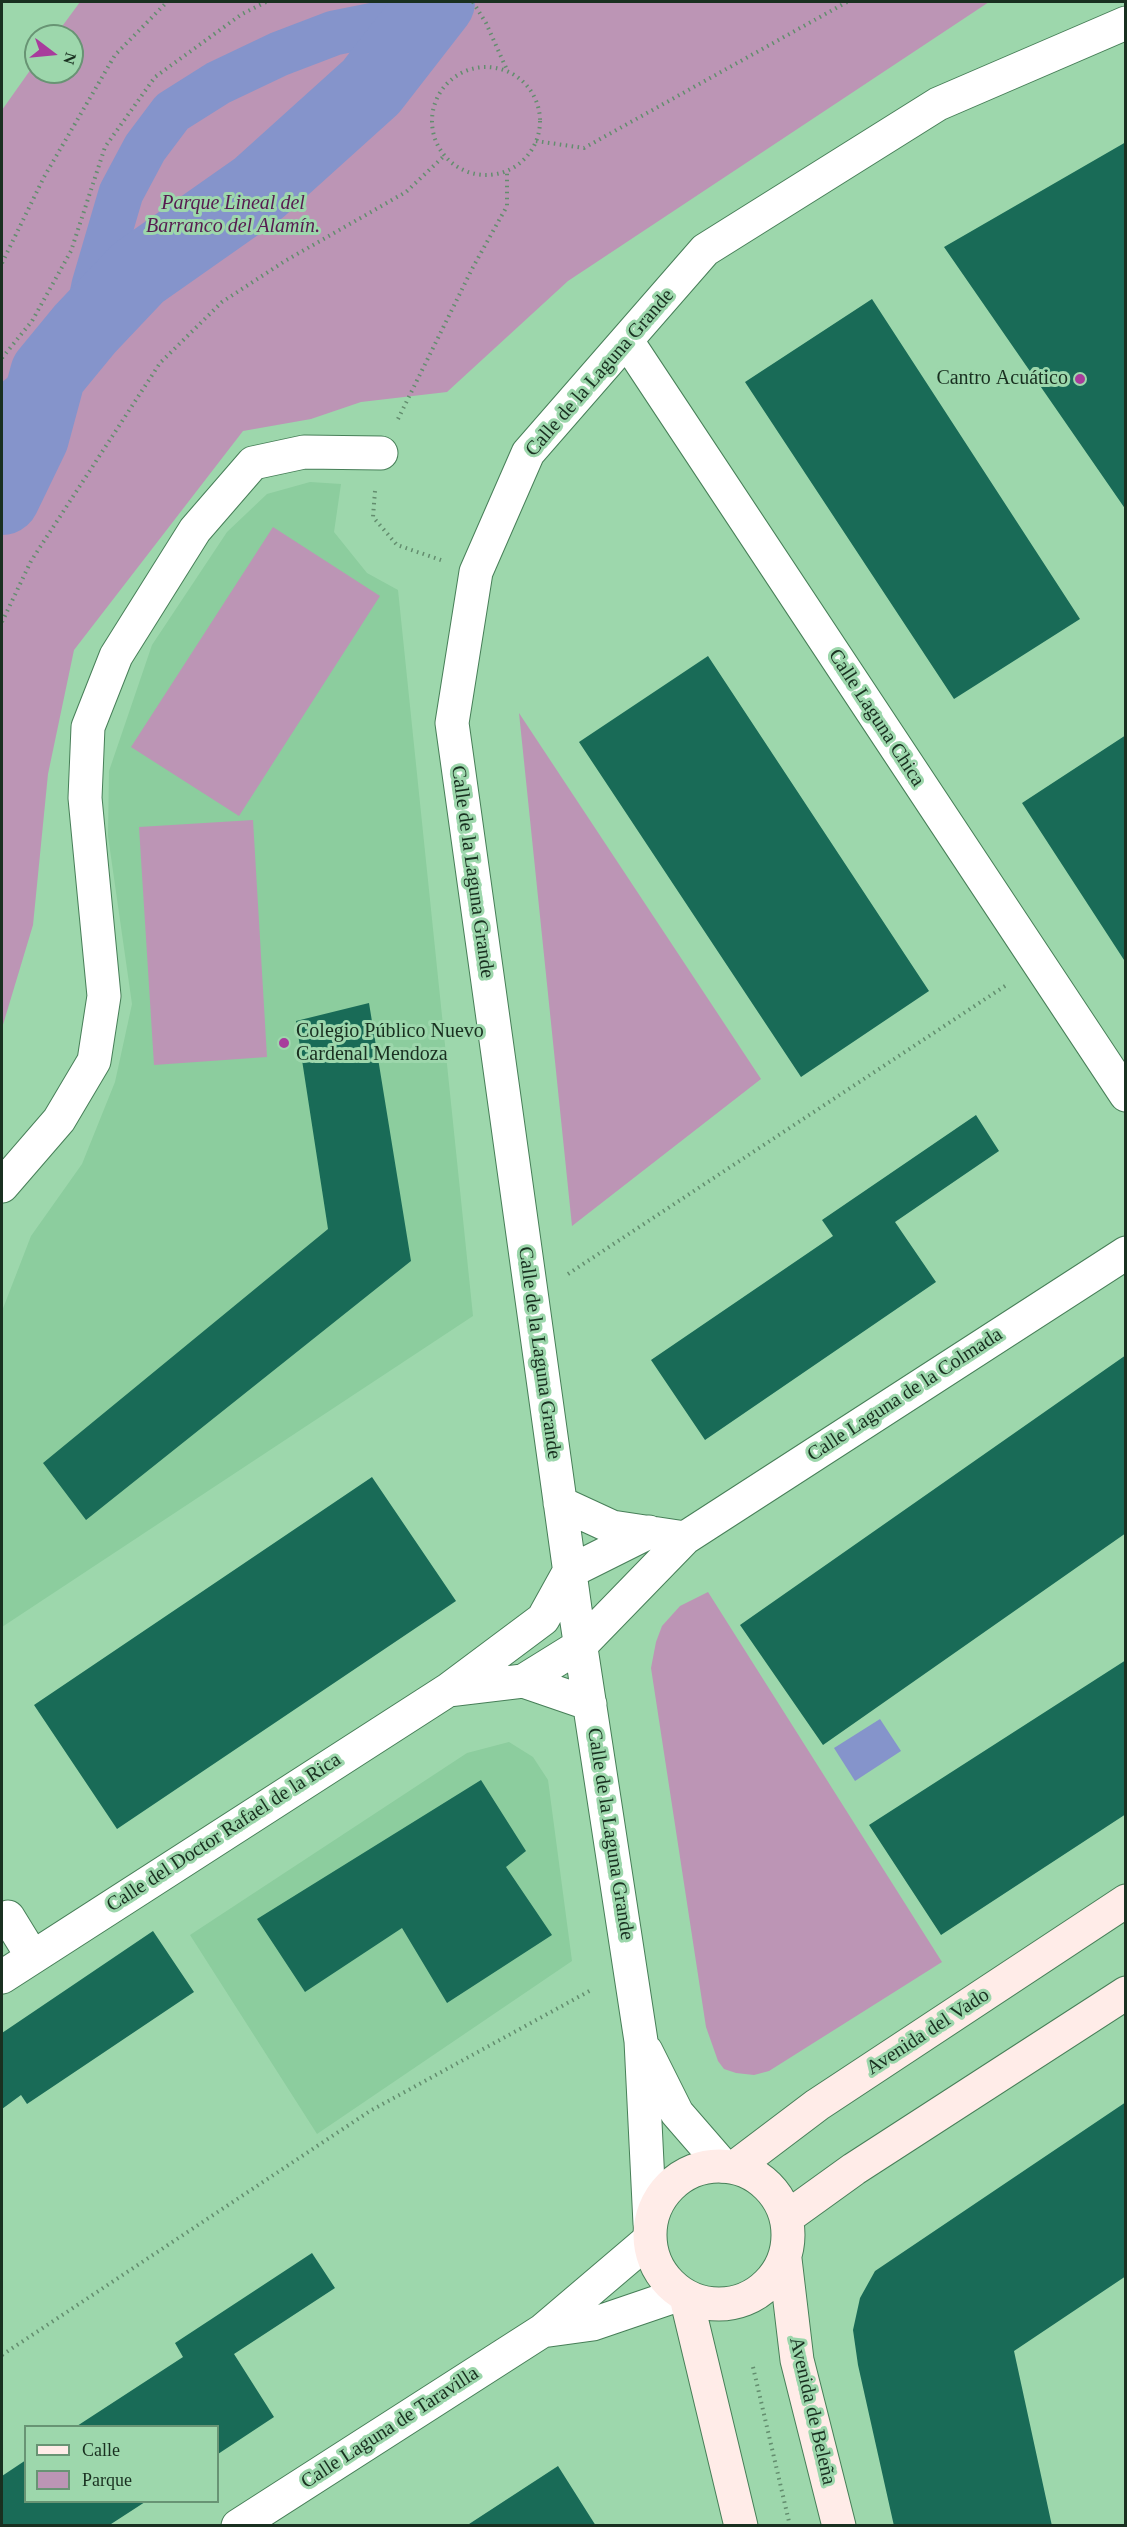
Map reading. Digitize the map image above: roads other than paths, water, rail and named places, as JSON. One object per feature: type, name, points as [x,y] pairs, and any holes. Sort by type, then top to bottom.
[{"type":"street","name":"Calle de la Laguna Grande","points":[[650,2232],[641,2041],[569,1572],[452,723],[476,572],[528,453],[705,250],[938,104],[1125,23]]},
{"type":"street","name":"Calle Laguna Chica","points":[[627,341],[1125,1095]]},
{"type":"street","points":[[2,1186],[59,1120],[94,1061],[104,996],[85,798],[88,727],[116,656],[195,530],[253,463],[304,452],[381,453]]},
{"type":"street","name":"Calle Laguna de la Colmada","points":[[523,1681],[579,1635],[685,1538],[1125,1253]]},
{"type":"street","points":[[560,1503],[612,1527],[685,1538]]},
{"type":"street","points":[[579,1635],[543,1619],[569,1572],[649,1532]]},
{"type":"street","name":"Calle del Doctor Rafael de la Rica","points":[[2,1977],[448,1690],[543,1619]]},
{"type":"street","points":[[448,1690],[523,1681],[590,1704]]},
{"type":"street","name":"Avenida del Vado","points":[[729,2167],[817,2105],[1125,1901]]},
{"type":"street","points":[[8,1917],[32,1956]]},
{"type":"street","points":[[786,2218],[854,2169],[1125,1993]]},
{"type":"street","name":"Calle de la Laguna Grande","points":[[641,2041],[677,2114],[729,2167]]},
{"type":"street","points":[[729,2167],[752,2174],[768,2185],[780,2200],[786,2218],[789,2239],[785,2259],[773,2280],[755,2295],[733,2304],[710,2305],[684,2296],[665,2279],[654,2261],[650,2232],[656,2205],[668,2188],[683,2176],[702,2168],[729,2167]]},
{"type":"street","name":"Calle Laguna de Taravilla","points":[[238,2526],[542,2331],[650,2232]]},
{"type":"street","name":"Avenida de Beleña","points":[[785,2259],[797,2360],[839,2526]]},
{"type":"street","points":[[684,2296],[741,2526]]},
{"type":"street","name":"Calle Laguna de Taravilla","points":[[542,2331],[593,2324],[684,2296]]},
{"type":"water","points":[[880,1719],[901,1751],[855,1781],[834,1748]]},
{"type":"waterway","points":[[85,329],[94,285],[121,193],[145,148],[172,112],[218,83],[279,54],[334,33],[384,23],[432,2]]},
{"type":"waterway","points":[[2,497],[31,437],[48,374],[85,329],[138,273],[259,188],[371,87],[437,2]]},
{"type":"waterway","points":[[2,411],[48,374]]},
{"type":"place","name":"Cantro Acuático","points":[[1080,379]]},
{"type":"place","name":"Colegio Público Nuevo Cardenal Mendoza","points":[[284,1043]]},
{"type":"park label","name":"Parque Lineal del Barranco del Alamín.","points":[[233,216]]}]
